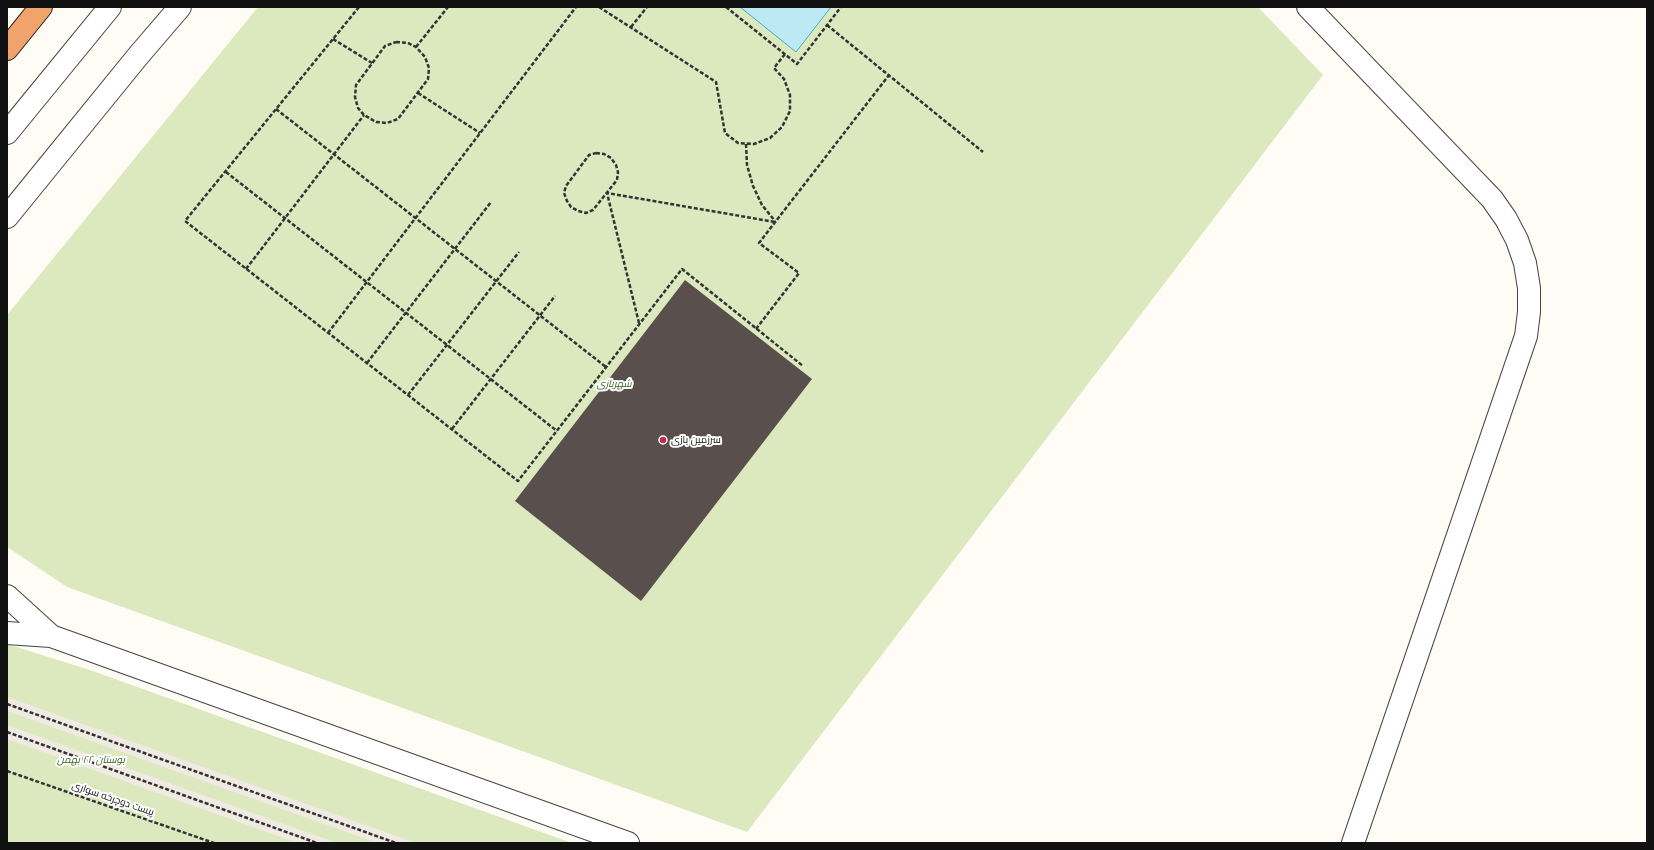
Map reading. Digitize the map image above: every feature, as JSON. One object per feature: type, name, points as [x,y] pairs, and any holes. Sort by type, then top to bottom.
[{"type":"highway","points":[[7,49],[41,7]]},
{"type":"street","points":[[7,133],[110,7]]},
{"type":"street","points":[[7,217],[138,56],[180,7]]},
{"type":"street","points":[[1308,7],[1492,199],[1506,219],[1517,240],[1525,263],[1529,288],[1529,312],[1526,336],[1353,843]]},
{"type":"street","points":[[7,596],[51,636]]},
{"type":"street","points":[[7,633],[51,636],[628,843]]},
{"type":"path","points":[[359,7],[185,221],[518,481],[682,270],[802,366]]},
{"type":"path","points":[[416,47],[448,7]]},
{"type":"path","points":[[328,333],[576,7]]},
{"type":"path","points":[[599,7],[716,82],[725,133],[738,144],[754,144],[770,138],[782,127],[790,111],[790,95],[784,79],[774,68],[785,54]]},
{"type":"path","points":[[631,27],[647,7]]},
{"type":"path","points":[[726,7],[798,64],[841,7]]},
{"type":"path","points":[[827,25],[983,152]]},
{"type":"path","points":[[333,38],[372,63]]},
{"type":"path","points":[[396,42],[408,43],[416,47],[425,57],[429,68],[428,79],[418,93],[398,119],[387,123],[376,122],[364,115],[358,108],[355,96],[356,85],[385,46],[396,42]]},
{"type":"path","points":[[756,329],[799,273],[759,243],[888,75]]},
{"type":"path","points":[[418,93],[480,134]]},
{"type":"path","points":[[276,110],[606,367]]},
{"type":"path","points":[[246,269],[364,115]]},
{"type":"path","points":[[746,144],[747,165],[753,186],[762,205],[775,222]]},
{"type":"path","points":[[607,193],[593,210],[586,213],[571,207],[566,201],[564,193],[566,186],[589,155],[596,153],[604,154],[611,158],[616,165],[618,172],[616,180],[607,193],[640,324]]},
{"type":"path","points":[[226,172],[557,431]]},
{"type":"path","points":[[607,193],[775,222]]},
{"type":"path","points":[[367,363],[491,202]]},
{"type":"path","points":[[408,395],[519,252]]},
{"type":"path","points":[[452,429],[555,296]]},
{"type":"path","points":[[7,704],[396,843]]},
{"type":"path","points":[[7,732],[317,843]]},
{"type":"path","name":"پیست دوچرخه سواری","points":[[7,771],[214,843]]},
{"type":"green space","name":"شهربازی","points":[[258,7],[1258,7],[1323,75],[747,832],[67,587],[7,547],[7,315]]},
{"type":"green space","name":"بوستان ۲۲ بهمن","points":[[7,644],[90,670],[572,843],[7,843]]},
{"type":"shaded area","points":[[7,697],[416,843],[377,843],[7,711]]},
{"type":"shaded area","points":[[7,725],[337,843],[297,843],[7,739]]},
{"type":"water","points":[[740,7],[831,7],[796,52]]},
{"type":"building","name":"سرزمین بازی","points":[[685,280],[812,379],[641,601],[515,501]]},
{"type":"place","name":"سرزمین بازی","points":[[663,440]]}]
